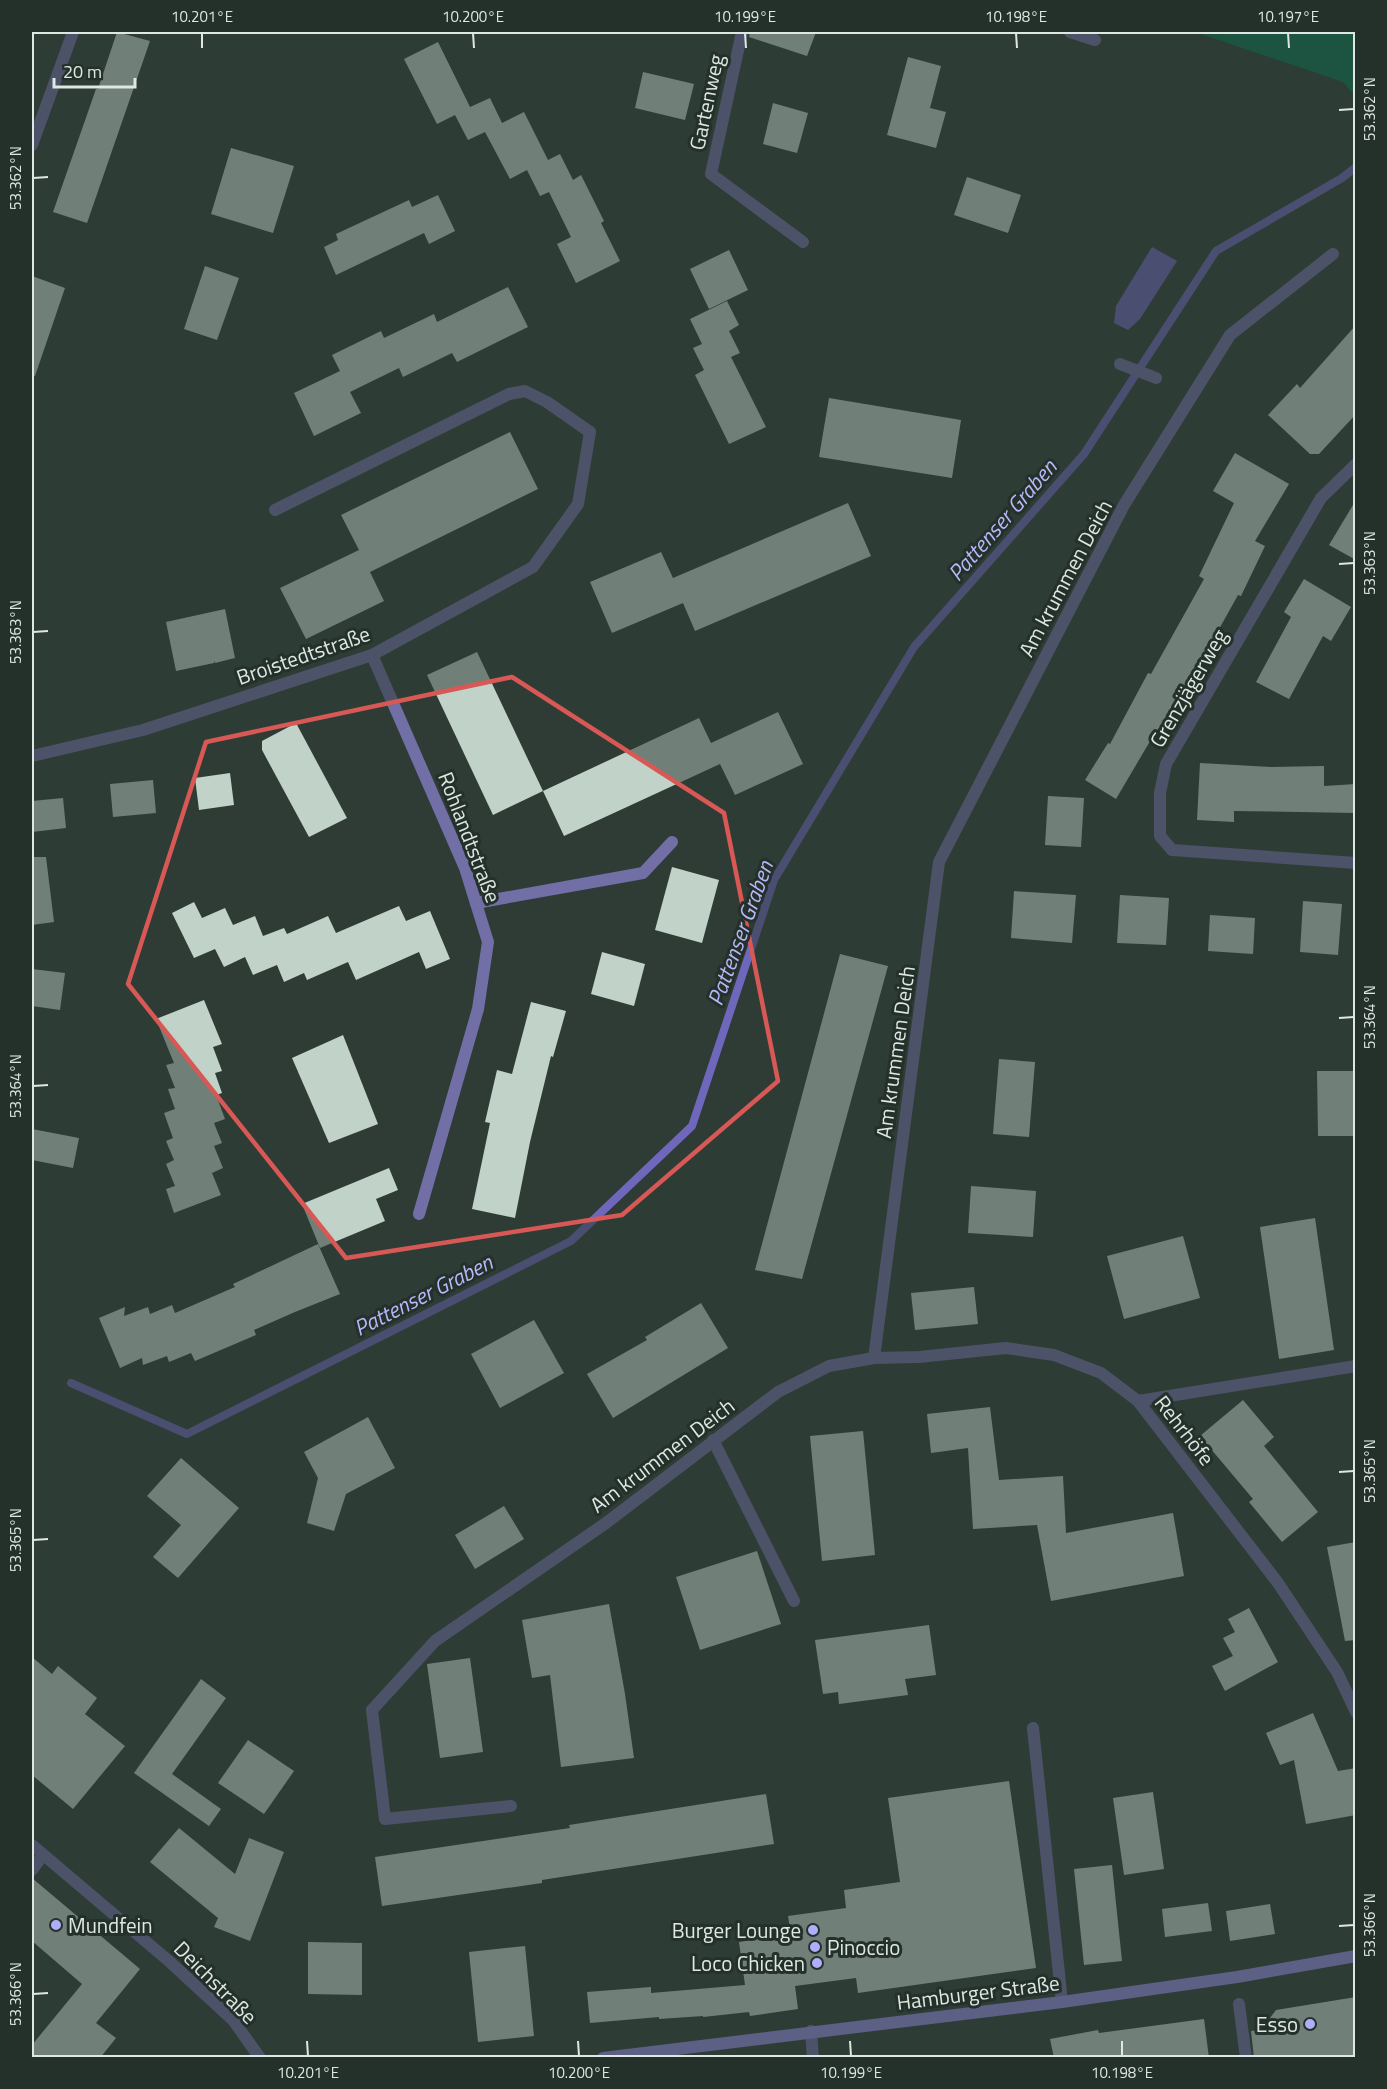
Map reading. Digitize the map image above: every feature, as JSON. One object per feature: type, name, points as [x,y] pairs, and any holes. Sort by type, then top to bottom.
[{"type":"main road","name":"Hamburger Straße","points":[[603,2058],[1062,2002],[1237,1977],[1356,1956]]},
{"type":"street","points":[[32,145],[73,32]]},
{"type":"street","name":"Gartenweg","points":[[742,32],[711,174],[803,242]]},
{"type":"street","points":[[1070,32],[1095,40]]},
{"type":"street","name":"Am krummen Deich","points":[[511,1806],[385,1820],[372,1710],[435,1641],[606,1523],[778,1392],[829,1366],[874,1358],[939,862],[1124,506],[1230,335],[1333,254]]},
{"type":"street","points":[[1120,364],[1156,378]]},
{"type":"street","name":"Broistedtstraße","points":[[32,756],[143,730],[372,655],[533,567],[578,504],[591,432],[547,402],[525,391],[509,394],[275,510]]},
{"type":"street","name":"Grenzjägerweg","points":[[1356,464],[1322,498],[1166,764],[1160,793],[1160,836],[1172,850],[1356,863]]},
{"type":"street","name":"Rohlandtstraße","points":[[372,655],[465,868],[488,942],[478,1009],[419,1214]]},
{"type":"street","points":[[476,903],[643,873],[672,842]]},
{"type":"street","name":"Rehrhöfe","points":[[874,1358],[919,1358],[1006,1348],[1054,1355],[1101,1373],[1138,1401],[1278,1583],[1336,1672],[1356,1712]]},
{"type":"street","points":[[1138,1401],[1356,1366]]},
{"type":"street","points":[[713,1440],[794,1600]]},
{"type":"street","points":[[1033,1728],[1062,2002]]},
{"type":"street","name":"Deichstraße","points":[[32,1845],[170,1962],[233,2020],[260,2058]]},
{"type":"street","points":[[32,1870],[43,1855]]},
{"type":"street","points":[[1239,2004],[1246,2058]]},
{"type":"street","points":[[812,2031],[813,2058]]},
{"type":"highlighted area","points":[[512,677],[724,813],[778,1081],[622,1215],[346,1258],[128,984],[206,742]]},
{"type":"green space","points":[[1195,32],[1355,32],[1355,96],[1343,82]]},
{"type":"shaded area","points":[[1152,247],[1177,261],[1140,319],[1128,330],[1114,323],[1116,306]]},
{"type":"building","points":[[117,32],[150,41],[87,223],[53,212]]},
{"type":"building","points":[[750,32],[816,32],[807,56],[749,37]]},
{"type":"building","points":[[438,42],[470,107],[490,98],[502,123],[524,112],[548,160],[560,154],[573,180],[581,175],[604,221],[601,223],[620,261],[576,283],[557,244],[571,237],[549,192],[540,196],[527,170],[510,179],[485,132],[468,140],[455,115],[437,124],[404,59]]},
{"type":"building","points":[[908,57],[941,66],[930,108],[946,112],[936,148],[887,135]]},
{"type":"building","points":[[643,72],[694,84],[685,120],[635,108]]},
{"type":"building","points":[[773,103],[808,113],[797,153],[763,144]]},
{"type":"building","points":[[231,148],[294,166],[273,233],[211,214]]},
{"type":"building","points":[[967,177],[1021,195],[1008,233],[954,215]]},
{"type":"building","points":[[438,195],[455,231],[429,244],[424,233],[336,275],[324,247],[338,240],[336,234],[409,200],[412,207]]},
{"type":"building","points":[[729,250],[748,290],[709,309],[690,269]]},
{"type":"building","points":[[205,266],[239,278],[217,340],[184,329]]},
{"type":"building","points":[[32,276],[65,288],[35,376],[32,375]]},
{"type":"building","points":[[508,287],[528,327],[457,362],[452,353],[403,377],[399,368],[350,392],[361,413],[314,436],[294,393],[340,371],[332,355],[381,331],[384,338],[434,314],[437,322]]},
{"type":"building","points":[[727,301],[739,325],[729,331],[740,353],[731,357],[766,427],[729,444],[695,375],[704,370],[693,348],[702,344],[690,319]]},
{"type":"building","points":[[1356,325],[1356,414],[1319,454],[1310,454],[1268,415],[1297,384],[1300,388]]},
{"type":"building","points":[[829,398],[961,420],[952,478],[819,457]]},
{"type":"building","points":[[510,432],[538,489],[370,572],[384,601],[306,639],[280,588],[359,550],[341,515]]},
{"type":"building","points":[[1235,453],[1289,484],[1255,541],[1265,546],[1241,596],[1238,595],[1199,665],[1197,664],[1161,734],[1156,731],[1116,799],[1085,780],[1108,743],[1110,744],[1148,673],[1151,674],[1204,579],[1199,576],[1234,503],[1213,491]]},
{"type":"building","points":[[1356,500],[1356,560],[1329,545]]},
{"type":"building","points":[[848,503],[871,556],[695,631],[683,603],[612,633],[590,582],[661,552],[673,578]]},
{"type":"building","points":[[1304,579],[1351,607],[1331,641],[1323,636],[1289,699],[1256,682],[1291,617],[1284,612]]},
{"type":"building","points":[[225,609],[235,658],[176,671],[166,622]]},
{"type":"building","points":[[477,652],[543,791],[493,815],[427,675]]},
{"type":"building","points":[[778,712],[803,764],[735,795],[720,764],[564,836],[543,791],[699,718],[711,743]]},
{"type":"building","points":[[296,723],[347,818],[309,837],[262,750],[262,741]]},
{"type":"building","points":[[1200,763],[1271,767],[1324,766],[1324,786],[1356,784],[1356,813],[1234,811],[1234,822],[1197,820]]},
{"type":"building","points":[[230,773],[234,805],[199,810],[195,778]]},
{"type":"building","points":[[153,780],[156,813],[113,817],[110,784]]},
{"type":"building","points":[[1048,796],[1084,798],[1081,847],[1045,845]]},
{"type":"building","points":[[63,798],[66,828],[32,832],[32,801]]},
{"type":"building","points":[[32,857],[46,857],[54,922],[32,925]]},
{"type":"building","points":[[672,867],[719,880],[702,943],[655,930]]},
{"type":"building","points":[[1014,891],[1076,895],[1072,943],[1011,938]]},
{"type":"building","points":[[1120,895],[1169,898],[1166,945],[1117,943]]},
{"type":"building","points":[[1303,901],[1342,904],[1338,955],[1300,952]]},
{"type":"building","points":[[194,902],[202,918],[225,908],[233,925],[255,916],[263,936],[284,928],[287,934],[328,916],[336,933],[399,906],[406,921],[430,911],[450,959],[426,969],[419,952],[356,980],[348,962],[307,980],[304,973],[284,982],[277,965],[253,975],[245,957],[224,967],[215,949],[194,958],[172,913]]},
{"type":"building","points":[[1210,915],[1255,918],[1253,954],[1208,951]]},
{"type":"building","points":[[602,952],[645,964],[634,1006],[591,994]]},
{"type":"building","points":[[840,954],[888,966],[802,1279],[755,1270]]},
{"type":"building","points":[[32,969],[65,973],[60,1010],[32,1006]]},
{"type":"building","points":[[204,1000],[222,1044],[213,1047],[222,1071],[215,1073],[222,1093],[216,1095],[225,1119],[214,1123],[222,1143],[214,1146],[223,1168],[212,1173],[221,1195],[174,1213],[166,1189],[175,1186],[166,1164],[174,1160],[166,1141],[173,1138],[164,1113],[175,1109],[168,1089],[175,1088],[166,1065],[174,1063],[156,1019]]},
{"type":"building","points":[[531,1002],[566,1011],[553,1057],[551,1056],[530,1142],[515,1218],[472,1209],[490,1123],[485,1122],[497,1070],[512,1074]]},
{"type":"building","points":[[343,1035],[378,1124],[329,1143],[292,1058]]},
{"type":"building","points":[[999,1059],[1035,1062],[1029,1137],[993,1134]]},
{"type":"building","points":[[1317,1071],[1356,1071],[1356,1136],[1318,1136]]},
{"type":"building","points":[[32,1129],[79,1138],[73,1168],[32,1160]]},
{"type":"building","points":[[389,1168],[398,1190],[376,1199],[385,1221],[320,1248],[302,1204]]},
{"type":"building","points":[[971,1186],[1036,1191],[1033,1237],[968,1233]]},
{"type":"building","points":[[1315,1218],[1334,1350],[1279,1359],[1260,1227]]},
{"type":"building","points":[[1183,1236],[1200,1298],[1124,1319],[1107,1256]]},
{"type":"building","points":[[318,1244],[340,1294],[254,1330],[256,1335],[195,1361],[191,1353],[169,1362],[167,1356],[143,1365],[142,1358],[120,1368],[99,1318],[125,1307],[124,1316],[148,1307],[150,1314],[172,1305],[175,1313],[235,1287],[233,1284]]},
{"type":"building","points":[[974,1287],[978,1324],[915,1330],[911,1293]]},
{"type":"building","points":[[701,1303],[728,1348],[613,1418],[587,1374],[647,1340],[645,1337]]},
{"type":"building","points":[[534,1320],[564,1373],[500,1408],[471,1354]]},
{"type":"building","points":[[1243,1400],[1274,1437],[1264,1446],[1318,1512],[1282,1542],[1249,1502],[1253,1499],[1200,1436]]},
{"type":"building","points":[[990,1407],[999,1480],[1063,1476],[1066,1533],[1173,1513],[1184,1576],[1051,1601],[1037,1525],[973,1529],[968,1448],[931,1453],[927,1414]]},
{"type":"building","points":[[368,1417],[395,1468],[346,1494],[334,1531],[307,1523],[318,1478],[304,1452]]},
{"type":"building","points":[[863,1431],[875,1555],[822,1561],[810,1436]]},
{"type":"building","points":[[181,1458],[239,1508],[178,1578],[153,1557],[181,1525],[147,1496]]},
{"type":"building","points":[[504,1506],[524,1539],[475,1569],[455,1535]]},
{"type":"building","points":[[1356,1542],[1356,1640],[1345,1641],[1327,1547]]},
{"type":"building","points":[[757,1551],[781,1624],[700,1650],[676,1577]]},
{"type":"building","points":[[609,1604],[634,1758],[561,1767],[550,1675],[532,1678],[522,1620]]},
{"type":"building","points":[[1249,1608],[1278,1662],[1225,1691],[1212,1666],[1233,1656],[1223,1638],[1235,1632],[1228,1619]]},
{"type":"building","points":[[929,1625],[936,1675],[905,1679],[908,1695],[839,1704],[838,1692],[823,1694],[815,1640]]},
{"type":"building","points":[[32,1657],[52,1674],[58,1666],[97,1698],[85,1714],[125,1746],[73,1809],[32,1775]]},
{"type":"building","points":[[470,1658],[483,1752],[440,1758],[427,1664]]},
{"type":"building","points":[[201,1679],[226,1698],[172,1774],[221,1809],[209,1826],[134,1773]]},
{"type":"building","points":[[1313,1713],[1338,1771],[1356,1768],[1356,1815],[1306,1824],[1294,1760],[1280,1765],[1266,1733]]},
{"type":"building","points":[[248,1740],[294,1771],[264,1814],[218,1783]]},
{"type":"building","points":[[1009,1781],[1036,1968],[858,1993],[856,1978],[795,1986],[798,2009],[750,2016],[749,2012],[703,2017],[659,2019],[659,2017],[590,2023],[587,1992],[651,1987],[651,1993],[745,1985],[739,1942],[791,1934],[788,1916],[846,1908],[844,1890],[900,1882],[888,1798]]},
{"type":"building","points":[[1153,1792],[1164,1869],[1124,1875],[1113,1798]]},
{"type":"building","points":[[766,1794],[774,1844],[542,1880],[542,1883],[382,1906],[375,1857],[570,1828],[569,1825]]},
{"type":"building","points":[[179,1828],[235,1874],[249,1838],[284,1852],[250,1941],[214,1927],[218,1918],[150,1862]]},
{"type":"building","points":[[1112,1865],[1122,1961],[1084,1965],[1074,1869]]},
{"type":"building","points":[[32,1878],[140,1969],[96,2023],[116,2038],[100,2058],[32,2058],[32,2045],[82,1984],[32,1941]]},
{"type":"building","points":[[1208,1903],[1212,1931],[1165,1937],[1162,1909]]},
{"type":"building","points":[[1270,1904],[1275,1934],[1230,1941],[1226,1911]]},
{"type":"building","points":[[308,1942],[362,1943],[362,1995],[308,1994]]},
{"type":"building","points":[[525,1946],[534,2036],[478,2042],[469,1952]]},
{"type":"building","name":"Esso","points":[[1356,1997],[1356,2058],[1254,2058],[1251,2031],[1261,2030],[1276,2010]]},
{"type":"building","points":[[1204,2019],[1209,2058],[1054,2058],[1050,2039],[1098,2030],[1099,2033]]},
{"type":"waterway","name":"Pattenser Graben","points":[[71,1383],[187,1434],[571,1241],[692,1126],[774,880],[914,647],[1084,454],[1216,251],[1342,178],[1356,167]]},
{"type":"place","name":"Mundfein","points":[[56,1925]]},
{"type":"place","name":"Burger Lounge","points":[[813,1930]]},
{"type":"place","name":"Pinoccio","points":[[815,1947]]},
{"type":"place","name":"Loco Chicken","points":[[817,1963]]},
{"type":"place","name":"Esso","points":[[1310,2024]]}]
